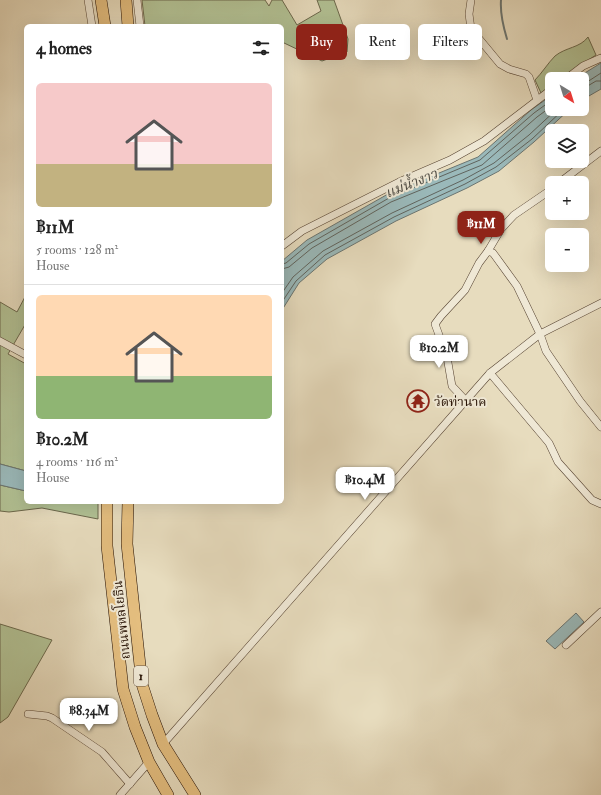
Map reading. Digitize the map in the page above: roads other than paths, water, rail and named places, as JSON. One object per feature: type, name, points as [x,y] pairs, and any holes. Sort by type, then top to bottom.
[{"type":"highway","points":[[101,0],[105,24]]},
{"type":"highway","points":[[126,0],[128,24]]},
{"type":"highway","name":"ถนนพหลโยธิน","points":[[106,504],[107,546],[123,689],[135,727],[149,762],[168,795]]},
{"type":"highway","name":"ถนนพหลโยธิน","points":[[128,504],[127,544],[142,684],[163,744],[195,795]]},
{"type":"street","points":[[88,0],[92,24]]},
{"type":"street","points":[[138,0],[140,24]]},
{"type":"street","points":[[471,0],[469,14],[471,29],[500,64],[509,69],[526,74],[529,77],[537,100]]},
{"type":"street","points":[[575,72],[583,66],[601,58]]},
{"type":"street","points":[[284,244],[302,231],[399,182],[450,160],[484,141],[545,94]]},
{"type":"street","points":[[568,176],[601,151]]},
{"type":"street","points":[[466,400],[452,386],[447,357],[435,324],[465,290],[478,263],[488,251],[501,229],[514,215],[545,193]]},
{"type":"street","points":[[488,251],[493,253],[517,286],[540,334],[546,351],[580,401],[601,427]]},
{"type":"street","points":[[163,744],[490,373],[540,334],[601,303]]},
{"type":"street","points":[[0,341],[24,354]]},
{"type":"street","points":[[490,373],[549,444],[558,462],[592,500],[601,504]]},
{"type":"street","points":[[566,645],[601,612]]},
{"type":"street","points":[[28,714],[52,718],[102,752],[130,784]]},
{"type":"street","points":[[120,795],[149,762]]},
{"type":"water","points":[[601,63],[601,89],[589,96],[589,72],[586,72]]},
{"type":"water","points":[[545,100],[545,116],[562,116],[554,124],[545,124],[545,132],[499,171],[467,188],[396,221],[327,259],[299,283],[284,307],[284,259],[307,240],[388,194],[478,157],[531,110]]},
{"type":"water","points":[[0,464],[24,470],[24,491],[0,485]]},
{"type":"water","points":[[576,613],[584,622],[555,649],[546,641]]},
{"type":"waterway","points":[[501,0],[502,20],[507,39]]},
{"type":"place","name":"วัดท่านาค","points":[[418,401]]},
{"type":"water label","name":"แม่น้ำงาว","points":[[411,183]]}]
